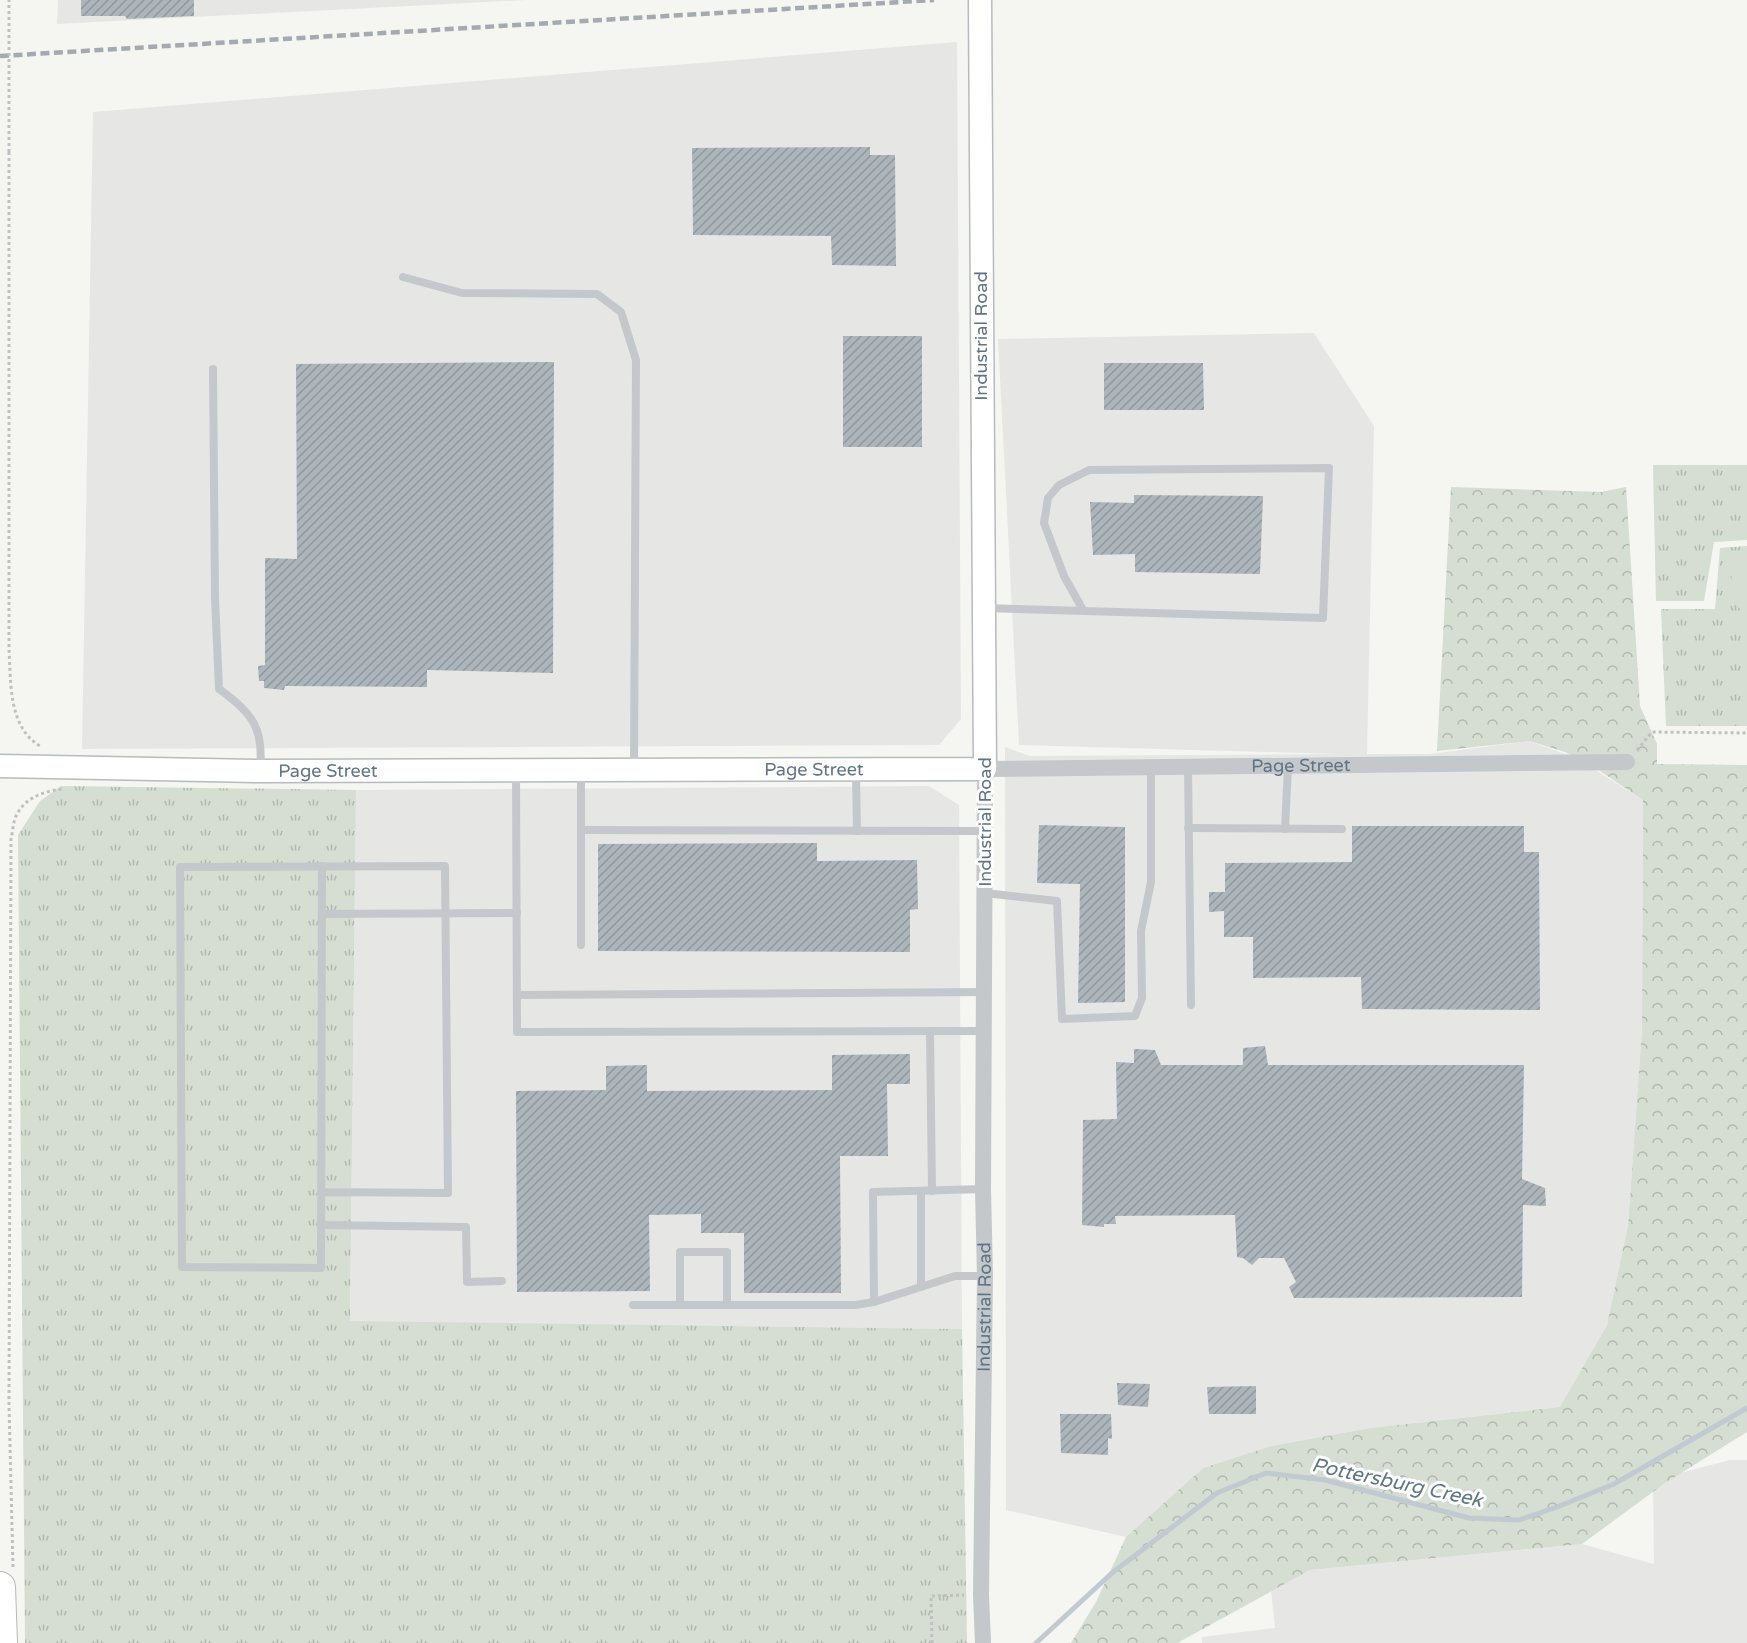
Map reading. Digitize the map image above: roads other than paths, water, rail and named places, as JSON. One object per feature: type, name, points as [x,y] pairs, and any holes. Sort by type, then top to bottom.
[{"type":"highway","points":[[2,1643],[7,1579]]},
{"type":"street","name":"Industrial Road","points":[[980,0],[985,769],[981,1595],[983,1643]]},
{"type":"street","name":"Page Street","points":[[0,766],[260,771],[985,769],[1628,762]]},
{"type":"lane","points":[[403,277],[462,293],[597,294],[621,312],[636,360],[634,769]]},
{"type":"lane","points":[[213,369],[215,598],[219,689],[232,698],[252,719],[259,732],[262,748],[260,771]]},
{"type":"lane","points":[[983,608],[1323,618],[1329,468],[1089,470],[1059,485],[1048,498],[1044,523],[1064,576],[1083,610]]},
{"type":"lane","points":[[1285,829],[1288,766]]},
{"type":"lane","points":[[985,893],[1057,901],[1062,1019],[1135,1016],[1142,998],[1141,931],[1151,882],[1151,767]]},
{"type":"lane","points":[[1188,767],[1191,1005]]},
{"type":"lane","points":[[516,769],[517,1032],[984,1031]]},
{"type":"lane","points":[[581,769],[581,945]]},
{"type":"lane","points":[[856,769],[857,831]]},
{"type":"lane","points":[[1188,828],[1342,830]]},
{"type":"lane","points":[[581,830],[985,831]]},
{"type":"lane","points":[[321,1192],[448,1193],[445,866],[322,866],[180,867],[182,1267],[321,1268],[321,1192],[322,866]]},
{"type":"lane","points":[[322,914],[517,913]]},
{"type":"lane","points":[[517,995],[984,992]]},
{"type":"lane","points":[[930,1031],[932,1191]]},
{"type":"lane","points":[[874,1302],[873,1192],[983,1189]]},
{"type":"lane","points":[[921,1191],[921,1287]]},
{"type":"lane","points":[[321,1225],[466,1227],[467,1282],[502,1281]]},
{"type":"lane","points":[[680,1305],[680,1252],[727,1252],[727,1305]]},
{"type":"lane","points":[[633,1305],[855,1305],[874,1302],[955,1276],[984,1276]]},
{"type":"waterway","name":"Pottersburg Creek","points":[[1036,1643],[1112,1573],[1217,1493],[1266,1473],[1325,1480],[1469,1518],[1519,1520],[1614,1484],[1747,1408]]},
{"type":"railway","points":[[0,56],[934,0]]}]
